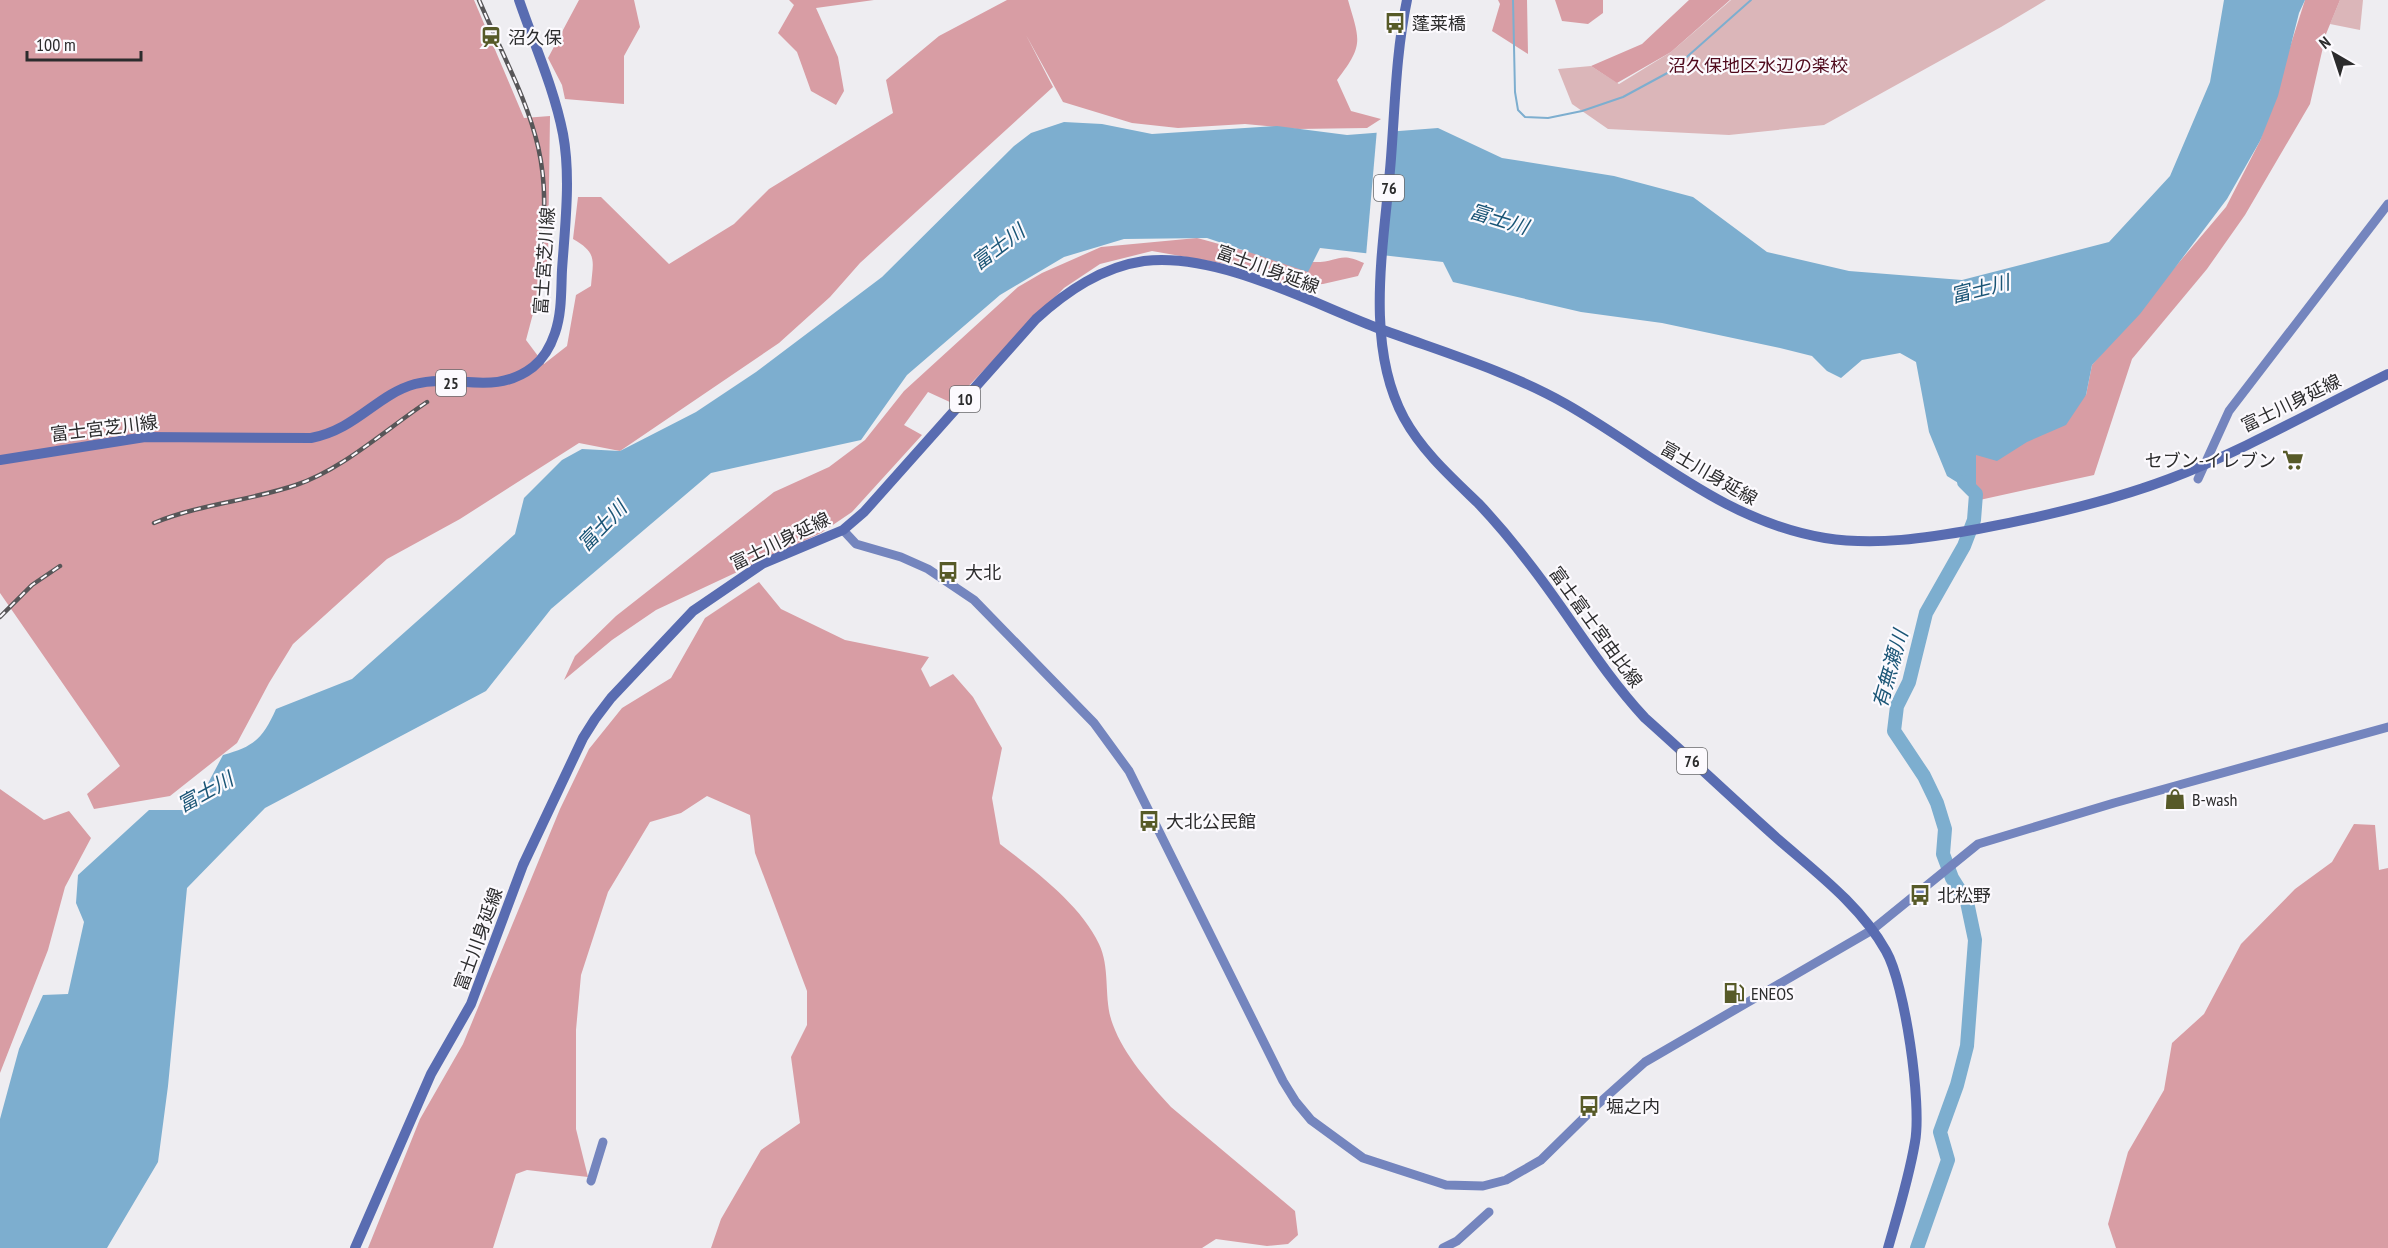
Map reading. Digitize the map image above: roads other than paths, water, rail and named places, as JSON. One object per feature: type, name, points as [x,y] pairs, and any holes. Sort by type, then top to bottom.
[{"type":"main road","name":"富士宮芝川線","points":[[0,460],[145,436],[311,438],[331,434],[349,425],[398,390],[416,384],[484,384],[511,380],[534,366],[544,355],[555,333],[560,308],[566,157],[558,113],[519,0]]},
{"type":"main road","name":"富士富士宮由比線","points":[[1407,0],[1397,82],[1380,329],[1383,360],[1403,417],[1418,440],[1488,514],[1529,562],[1617,687],[1645,718],[1840,894],[1872,930],[1896,971],[1906,1023],[1916,1141],[1888,1248]]},
{"type":"main road","name":"富士川身延線","points":[[355,1248],[431,1074],[471,1004],[522,865],[583,738],[595,719],[663,641],[693,611],[762,564],[843,530],[883,492],[1036,320],[1055,302],[1099,274],[1143,262],[1167,260],[1210,265],[1380,329],[1452,353],[1546,393],[1590,418],[1690,485],[1754,518],[1826,538],[1901,541],[1929,538],[2076,508],[2130,493],[2173,477],[2388,374]]},
{"type":"street","points":[[2198,479],[2229,411],[2388,204]]},
{"type":"street","points":[[843,530],[856,544],[901,557],[928,569],[957,587],[991,616],[1094,723],[1129,771],[1296,1102],[1330,1136],[1370,1161],[1446,1185],[1484,1186],[1515,1176],[1541,1160],[1605,1097],[1645,1062],[1872,930],[1964,853],[1991,838],[2388,727]]},
{"type":"street","points":[[591,1180],[603,1142]]},
{"type":"street","points":[[1443,1248],[1457,1241],[1489,1212]]},
{"type":"water","name":"富士川","points":[[2224,0],[2305,0],[2299,13],[2278,96],[2260,141],[2227,199],[2140,314],[2092,365],[2086,395],[2066,425],[2027,442],[1997,461],[1976,455],[1976,494],[1947,476],[1929,432],[1916,362],[1900,353],[1862,360],[1841,378],[1827,371],[1812,356],[1780,348],[1662,323],[1581,312],[1453,282],[1443,262],[1320,248],[1308,272],[1207,238],[1124,239],[1064,257],[1000,295],[907,375],[861,440],[711,473],[551,609],[486,691],[265,808],[187,888],[168,1086],[158,1162],[107,1248],[0,1248],[0,1119],[19,1049],[43,995],[68,994],[84,922],[76,903],[78,875],[149,810],[183,810],[205,789],[223,755],[243,749],[256,740],[267,727],[276,709],[352,679],[515,534],[524,498],[562,460],[582,449],[620,451],[696,412],[756,372],[882,277],[1014,146],[1031,133],[1064,122],[1102,124],[1152,134],[1277,126],[1347,135],[1438,128],[1502,158],[1614,176],[1693,197],[1767,252],[1849,271],[1962,280],[2109,242],[2170,176],[2210,82]]},
{"type":"waterway","points":[[1513,0],[1515,92],[1518,110],[1525,117],[1548,118],[1582,111],[1623,97],[1671,71],[1751,0]]},
{"type":"waterway","name":"有無瀬川","points":[[1917,1248],[1948,1160],[1940,1132],[1957,1085],[1967,1046],[1975,940],[1967,902],[1952,878],[1943,854],[1945,829],[1937,803],[1924,776],[1894,731],[1897,706],[1909,682],[1926,613],[1964,546],[1974,520],[1976,494],[1964,482]]},
{"type":"railway","points":[[479,0],[523,98],[541,159],[544,191],[543,227],[537,267]]},
{"type":"railway","points":[[154,523],[189,511],[296,485],[313,478],[347,459],[427,402]]},
{"type":"railway","points":[[0,617],[32,585],[60,566]]},
{"type":"place","name":"蓬莱橋","points":[[1395,23]]},
{"type":"place","name":"沼久保","points":[[491,37]]},
{"type":"place","name":"セブン-イレブン","points":[[2293,460]]},
{"type":"place","name":"大北","points":[[948,572]]},
{"type":"place","name":"B-wash","points":[[2175,799]]},
{"type":"place","name":"大北公民館","points":[[1149,821]]},
{"type":"place","name":"北松野","points":[[1920,895]]},
{"type":"place","name":"ENEOS","points":[[1734,993]]},
{"type":"place","name":"堀之内","points":[[1589,1106]]},
{"type":"park label","name":"沼久保地区水辺の楽校","points":[[1758,65]]}]
